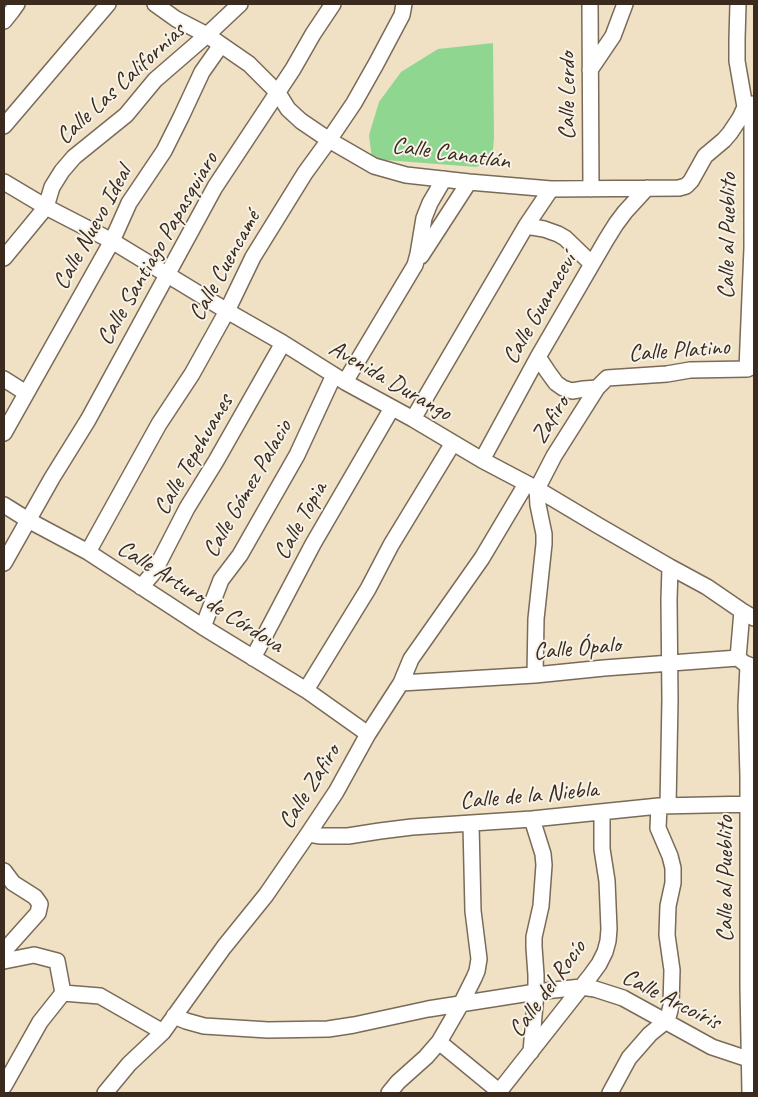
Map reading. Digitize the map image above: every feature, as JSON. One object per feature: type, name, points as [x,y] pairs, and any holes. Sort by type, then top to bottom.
[{"type":"street","points":[[4,21],[17,4]]},
{"type":"street","points":[[4,126],[108,4]]},
{"type":"street","name":"Calle Canatlán","points":[[155,4],[176,20],[207,35],[249,64],[278,93],[288,109],[301,121],[374,166],[406,175],[550,189],[679,188],[686,186],[691,181],[706,156],[724,140],[750,105]]},
{"type":"street","name":"Calle Las Californias","points":[[4,258],[46,207],[52,187],[74,157],[126,115],[155,80],[240,4]]},
{"type":"street","name":"Calle Santiago Papasquiaro","points":[[4,563],[52,478],[88,420],[215,187],[294,69],[313,34],[333,4]]},
{"type":"street","name":"Calle Cuencamé","points":[[88,552],[159,424],[186,385],[227,311],[253,256],[305,173],[354,103],[402,15],[404,4]]},
{"type":"street","name":"Calle Lerdo","points":[[590,4],[591,189]]},
{"type":"street","points":[[590,70],[612,36],[625,4]]},
{"type":"street","name":"Calle al Pueblito","points":[[738,4],[736,39],[738,61],[750,105],[751,367]]},
{"type":"street","name":"Calle Nuevo Ideal","points":[[4,433],[112,242],[129,203],[164,151],[202,72],[221,44]]},
{"type":"street","name":"Calle Gómez Palacio","points":[[415,265],[424,218],[430,203],[444,179]]},
{"type":"street","name":"Avenida Durango","points":[[4,182],[112,242],[453,444],[531,486],[707,587],[748,615]]},
{"type":"street","name":"Calle Gómez Palacio","points":[[203,626],[221,580],[240,556],[339,378],[468,182]]},
{"type":"street","name":"Calle Guanaceví","points":[[482,460],[538,357],[616,224],[647,188]]},
{"type":"street","points":[[413,419],[526,226],[550,189]]},
{"type":"street","points":[[526,226],[544,229],[565,238],[592,264]]},
{"type":"street","name":"Calle Tepehuanes","points":[[141,587],[154,572],[187,508],[283,343]]},
{"type":"street","name":"Calle Platino","points":[[538,357],[556,382],[563,388],[572,391],[602,383],[690,370],[751,367]]},
{"type":"street","points":[[4,379],[26,393]]},
{"type":"street","name":"Zafiro","points":[[531,486],[564,441],[602,383]]},
{"type":"street","name":"Calle Topia","points":[[252,658],[313,544],[392,408]]},
{"type":"street","points":[[306,690],[453,444]]},
{"type":"street","points":[[531,486],[538,505],[544,534],[536,619],[535,675]]},
{"type":"street","name":"Calle Zafiro","points":[[105,1093],[130,1064],[162,1032],[224,947],[266,895],[336,792],[368,734],[401,683],[411,659],[531,486]]},
{"type":"street","name":"Calle Arturo de Córdova","points":[[4,505],[88,552],[252,658],[306,690],[368,734]]},
{"type":"street","points":[[610,1093],[629,1058],[650,1034],[666,1021],[672,1006],[672,970],[667,935],[668,906],[673,883],[673,868],[658,828],[664,806],[670,700],[670,567]]},
{"type":"street","name":"Calle al Pueblito","points":[[748,615],[746,713],[751,804],[752,1061],[750,1093]]},
{"type":"street","name":"Calle Ópalo","points":[[401,683],[670,664],[747,664]]},
{"type":"street","name":"Calle de la Niebla","points":[[308,834],[348,836],[412,827],[532,819],[664,806],[751,804]]},
{"type":"street","name":"Calle del Rocío","points":[[499,1093],[599,964],[605,952],[608,941],[607,881],[602,849],[602,813]]},
{"type":"street","points":[[531,1052],[536,992],[534,937],[541,906],[544,865],[543,854],[532,819]]},
{"type":"street","points":[[389,1093],[439,1042],[462,1004],[474,978],[479,959],[473,911],[471,824]]},
{"type":"street","points":[[4,871],[13,883],[35,897],[40,904],[38,913],[4,951]]},
{"type":"street","points":[[4,961],[34,955],[57,962],[63,993],[40,1022],[4,1086]]},
{"type":"street","name":"Calle Arcoíris","points":[[174,1016],[186,1022],[204,1026],[268,1030],[314,1029],[354,1025],[428,1009],[580,987],[614,994],[712,1047],[752,1061]]},
{"type":"street","points":[[63,993],[100,996],[162,1032]]},
{"type":"street","points":[[439,1042],[499,1093]]},
{"type":"green space","points":[[493,43],[494,138],[492,161],[476,167],[372,159],[369,135],[379,102],[401,72],[438,49]]}]
